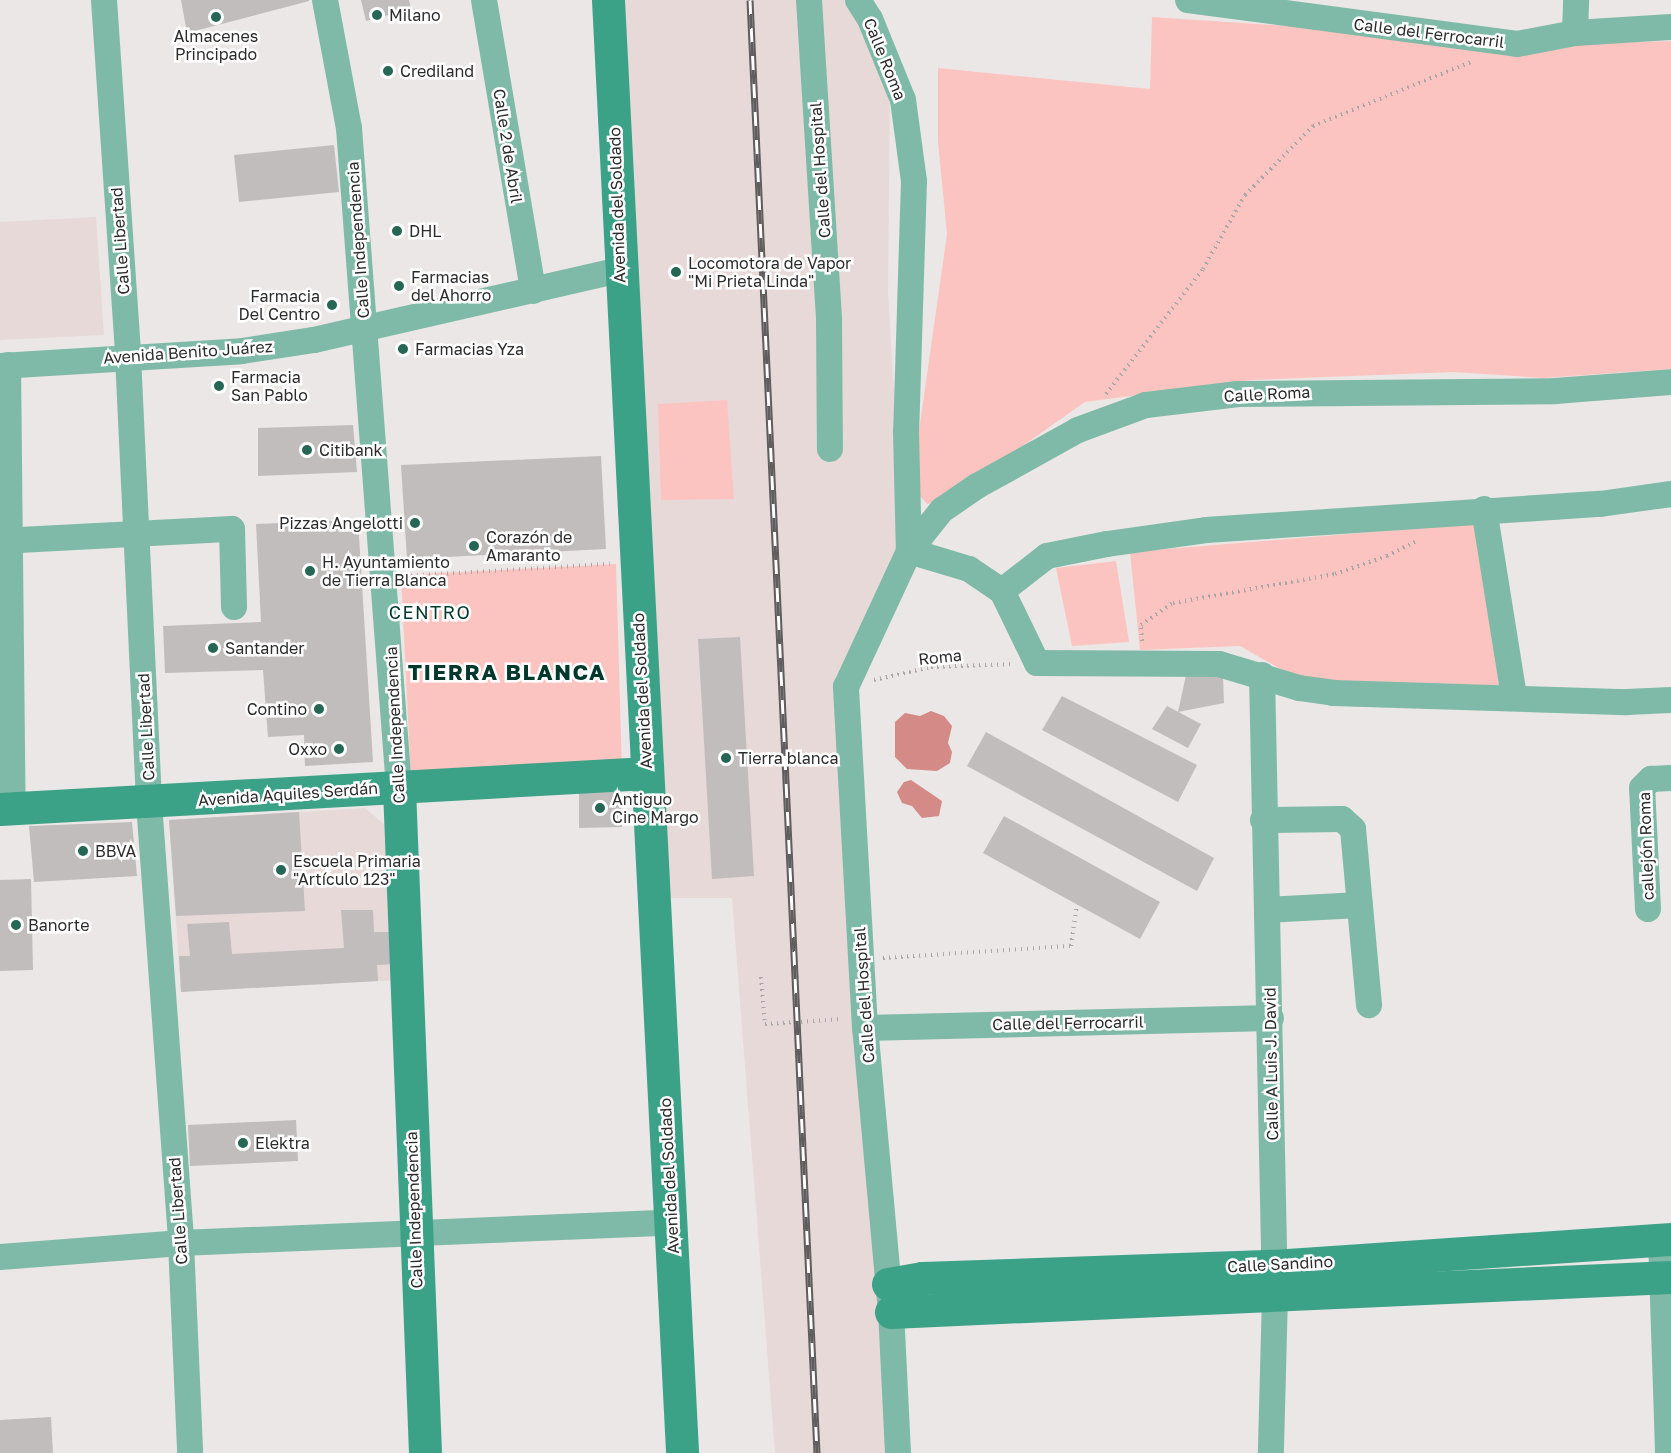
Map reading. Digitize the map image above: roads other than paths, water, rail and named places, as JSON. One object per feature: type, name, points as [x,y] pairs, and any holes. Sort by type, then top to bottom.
[{"type":"street","name":"Calle Libertad","points":[[104,0],[128,356],[149,803],[181,1243],[190,1453]]},
{"type":"street","name":"Calle Independencia","points":[[325,0],[349,128],[386,577],[399,788],[425,1453]]},
{"type":"street","name":"Calle 2 de Abril","points":[[484,0],[533,291]]},
{"type":"street","name":"Avenida del Soldado","points":[[608,0],[619,270],[672,1222],[682,1453]]},
{"type":"street","name":"Calle del Hospital","points":[[809,0],[829,319],[830,448]]},
{"type":"street","name":"Calle Roma","points":[[858,0],[870,19],[903,100],[915,181],[906,432],[909,551]]},
{"type":"street","name":"Calle del Ferrocarril","points":[[1188,0],[1517,44],[1575,33],[1671,27]]},
{"type":"street","points":[[1575,33],[1576,0]]},
{"type":"street","name":"Avenida Benito Juárez","points":[[4,366],[128,356],[242,351],[365,330],[619,270]]},
{"type":"street","points":[[4,366],[6,808]]},
{"type":"street","name":"Calle Roma","points":[[909,551],[942,510],[977,486],[1078,430],[1146,405],[1238,394],[1544,391],[1671,382]]},
{"type":"street","points":[[1002,591],[1047,556],[1107,544],[1206,530],[1484,509],[1600,504],[1671,494]]},
{"type":"street","points":[[1484,509],[1514,697]]},
{"type":"street","points":[[5,541],[232,529],[234,607]]},
{"type":"street","name":"Calle del Hospital","points":[[898,1453],[890,1298],[858,1023],[861,959],[846,687],[909,551]]},
{"type":"street","points":[[909,551],[969,569],[1002,591],[1037,663],[1219,664],[1262,675],[1299,688],[1334,693],[1627,702],[1671,700]]},
{"type":"street","name":"Calle A Luis J. David","points":[[1262,675],[1263,820],[1271,1018],[1274,1280],[1271,1453]]},
{"type":"street","name":"Avenida Aquiles Serdán","points":[[6,808],[149,803],[647,773]]},
{"type":"street","name":"callejón Roma","points":[[1648,909],[1644,783],[1671,778]]},
{"type":"street","points":[[1263,820],[1342,819],[1353,830],[1369,1005]]},
{"type":"street","points":[[1267,910],[1360,905]]},
{"type":"street","name":"Calle del Ferrocarril","points":[[858,1023],[1271,1018]]},
{"type":"street","points":[[0,1257],[181,1243],[672,1222]]},
{"type":"street","points":[[1666,1239],[1668,1453]]},
{"type":"street","name":"Calle Sandino","points":[[1274,1280],[1666,1239]]},
{"type":"street","name":"Calle Sandino","points":[[890,1298],[922,1278],[1274,1280],[1668,1277]]},
{"type":"railway","points":[[750,0],[817,1453]]},
{"type":"place","name":"Milano","points":[[377,15]]},
{"type":"place","name":"Almacenes Principado","points":[[216,17]]},
{"type":"place","name":"Crediland","points":[[388,71]]},
{"type":"place","name":"DHL","points":[[397,231]]},
{"type":"place","name":"Locomotora de Vapor \"Mi Prieta Linda\"","points":[[676,272]]},
{"type":"place","name":"Farmacias del Ahorro","points":[[399,286]]},
{"type":"place","name":"Farmacia Del Centro","points":[[332,305]]},
{"type":"place","name":"Farmacias Yza","points":[[403,349]]},
{"type":"place","name":"Farmacia San Pablo","points":[[219,386]]},
{"type":"place","name":"Citibank","points":[[307,450]]},
{"type":"place","name":"Pizzas Angelotti","points":[[415,523]]},
{"type":"place","name":"Corazón de Amaranto","points":[[474,546]]},
{"type":"place","name":"H. Ayuntamiento de Tierra Blanca","points":[[310,571]]},
{"type":"place","name":"Santander","points":[[213,648]]},
{"type":"place","name":"Contino","points":[[319,709]]},
{"type":"place","name":"Oxxo","points":[[339,749]]},
{"type":"place","name":"Tierra blanca","points":[[726,758]]},
{"type":"place","name":"Antiguo Cine Margo","points":[[600,808]]},
{"type":"place","name":"BBVA","points":[[83,851]]},
{"type":"place","name":"Escuela Primaria \"Artículo 123\"","points":[[281,870]]},
{"type":"place","name":"Banorte","points":[[16,925]]},
{"type":"place","name":"Elektra","points":[[243,1143]]},
{"type":"district","name":"CENTRO","points":[[430,612]]},
{"type":"district","name":"TIERRA BLANCA","points":[[507,672]]}]
